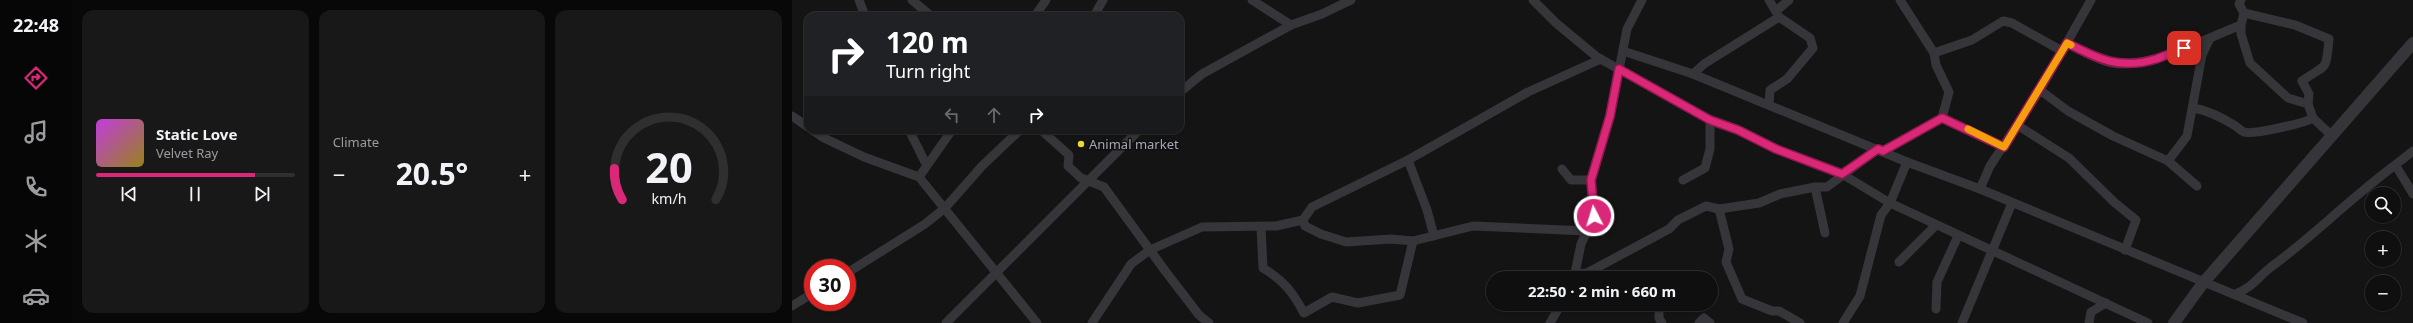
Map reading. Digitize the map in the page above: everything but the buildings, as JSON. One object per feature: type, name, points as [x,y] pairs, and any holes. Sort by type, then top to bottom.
[{"type":"street","points":[[859,0],[864,12]]},
{"type":"street","points":[[912,0],[926,12]]},
{"type":"street","points":[[1038,12],[1046,0]]},
{"type":"street","points":[[1099,12],[1103,0]]},
{"type":"street","points":[[1252,0],[1291,25]]},
{"type":"street","points":[[1184,89],[1202,74],[1291,25],[1322,14],[1351,0]]},
{"type":"street","points":[[1533,0],[1556,23],[1601,59],[1710,120],[1738,130],[1776,149],[1842,174],[1890,203],[1958,236],[2148,323]]},
{"type":"street","points":[[1575,271],[1581,244],[1594,216],[1591,180],[1610,116],[1627,29],[1642,0]]},
{"type":"street","points":[[1769,0],[1778,14],[1810,38],[1813,48],[1787,79],[1770,90],[1769,105]]},
{"type":"street","points":[[1693,74],[1704,64],[1778,14],[1789,0]]},
{"type":"street","points":[[1591,271],[1669,229],[1678,220],[1706,206],[1719,209],[1759,202],[1780,194],[1815,187],[1827,187],[1842,174],[1880,150],[1942,118],[1949,92],[1936,65],[1934,53],[1900,0]]},
{"type":"street","points":[[1980,189],[1990,166],[2004,147],[2040,90],[2091,0]]},
{"type":"street","points":[[2238,1],[2244,12],[2241,25],[2250,63],[2288,98],[2308,104]]},
{"type":"street","points":[[2244,12],[2295,25],[2329,39],[2327,63],[2323,69],[2302,81],[2309,94],[2308,104],[2313,118],[2332,136]]},
{"type":"street","points":[[1934,53],[1972,40],[2003,21],[2012,23],[2062,51]]},
{"type":"street","points":[[2067,43],[2111,63],[2129,64],[2155,59],[2241,25]]},
{"type":"street","points":[[2168,160],[2187,136],[2194,108],[2202,55],[2210,38]]},
{"type":"street","points":[[2174,323],[2203,283],[2413,44]]},
{"type":"street","points":[[1623,51],[1693,74],[1907,162],[1980,189],[2203,283],[2235,294],[2303,323]]},
{"type":"street","points":[[1092,323],[1131,264],[1150,250],[1202,228],[1276,226],[1302,220],[1312,207],[1408,160],[1528,92],[1601,59]]},
{"type":"street","points":[[2040,90],[2068,111],[2113,136],[2168,160],[2197,186]]},
{"type":"street","points":[[2194,108],[2210,112],[2244,132],[2260,133],[2281,126],[2307,121],[2313,118]]},
{"type":"street","points":[[792,116],[804,124]]},
{"type":"street","points":[[1942,118],[2004,147]]},
{"type":"street","points":[[1683,180],[1705,168],[1710,149],[1710,120]]},
{"type":"street","points":[[2018,125],[2069,158],[2100,190],[2136,220],[2125,250]]},
{"type":"street","points":[[818,134],[864,157],[919,177],[1037,323]]},
{"type":"street","points":[[911,134],[926,164]]},
{"type":"street","points":[[919,177],[926,164],[949,134]]},
{"type":"street","points":[[856,267],[925,224],[945,208],[982,166],[1016,134]]},
{"type":"street","points":[[1045,134],[1069,155],[1068,166],[1081,178],[1090,180],[1104,187],[1199,315],[1209,323]]},
{"type":"street","points":[[946,323],[1135,134]]},
{"type":"street","points":[[2235,294],[2244,291],[2257,281],[2270,268],[2295,250],[2366,187],[2396,166],[2413,151]]},
{"type":"street","points":[[1408,160],[1427,210],[1434,236]]},
{"type":"street","points":[[1843,323],[1860,296],[1881,215],[1890,203],[1907,162]]},
{"type":"street","points":[[2396,166],[2413,194]]},
{"type":"street","points":[[1562,169],[1571,180],[1591,180]]},
{"type":"street","points":[[1815,187],[1825,233]]},
{"type":"street","points":[[1962,323],[1993,252],[2012,203]]},
{"type":"street","points":[[1719,209],[1729,249],[1726,262],[1742,299],[1772,311],[1779,310],[1800,323]]},
{"type":"street","points":[[1302,220],[1304,226],[1321,234],[1346,242],[1392,239],[1413,241],[1474,226],[1587,231]]},
{"type":"street","points":[[1899,262],[1936,225]]},
{"type":"street","points":[[1261,227],[1263,268],[1282,280],[1294,294],[1304,313],[1332,297],[1358,303],[1400,295],[1413,241]]},
{"type":"street","points":[[1936,309],[1937,282],[1958,236]]},
{"type":"street","points":[[792,306],[804,299]]},
{"type":"street","points":[[2088,323],[2091,312],[2106,303]]},
{"type":"street","points":[[1550,323],[1558,311]]},
{"type":"street","points":[[1659,311],[1659,318],[1662,323]]},
{"type":"street","points":[[1699,323],[1704,318],[1710,323]]},
{"type":"slow traffic","points":[[1968,129],[2004,147],[2040,90],[2067,43],[2071,45]]},
{"type":"place","name":"Animal market","points":[[1081,144]]},
{"type":"route","points":[[1594,216],[1591,180],[1610,116],[1619,69],[1693,109],[1710,120],[1738,130],[1776,149],[1842,174],[1878,149],[1883,151],[1942,118],[1977,133],[2004,147],[2040,90],[2067,43],[2090,55],[2111,63],[2129,64],[2155,59],[2184,48]]}]
